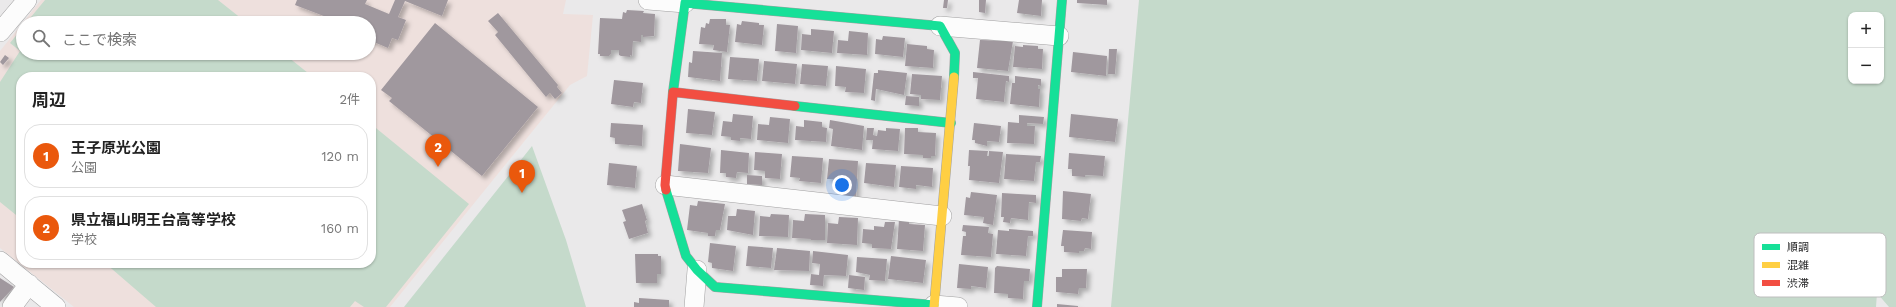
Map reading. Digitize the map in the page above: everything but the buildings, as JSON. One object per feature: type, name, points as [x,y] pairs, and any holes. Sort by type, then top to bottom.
[{"type":"street","points":[[3,22],[26,0]]},
{"type":"street","points":[[648,0],[784,5],[940,26],[1059,36]]},
{"type":"street","points":[[1036,307],[1062,0]]},
{"type":"street","points":[[685,2],[673,92],[665,185],[686,256],[697,270],[715,287],[797,301],[958,307]]},
{"type":"street","points":[[934,306],[951,123],[955,53],[940,26]]},
{"type":"street","points":[[673,92],[951,123]]},
{"type":"street","points":[[665,185],[942,216]]},
{"type":"street","points":[[0,261],[56,307]]},
{"type":"street","points":[[694,307],[697,270]]},
{"type":"street","points":[[12,307],[29,284]]},
{"type":"shaded area","points":[[41,0],[566,0],[563,14],[593,15],[587,76],[570,85],[390,307],[74,307],[25,268],[376,268],[376,72],[16,72],[16,261],[0,248],[0,51],[16,31],[16,60],[376,60],[376,16],[28,16]]},
{"type":"green space","points":[[45,0],[218,0],[238,16],[32,16]]},
{"type":"green space","points":[[1139,0],[1896,0],[1896,307],[1889,307],[1880,297],[1886,297],[1886,233],[1754,233],[1754,297],[1877,297],[1876,307],[1111,307]]},
{"type":"green space","points":[[16,36],[16,48],[10,43]]},
{"type":"green space","points":[[16,57],[16,60],[292,60],[307,72],[16,72],[16,215],[0,202],[0,82]]},
{"type":"green space","points":[[376,128],[469,204],[386,307],[364,307],[355,301],[350,307],[156,307],[111,268],[376,268]]},
{"type":"green space","points":[[532,146],[566,240],[586,307],[404,307]]},
{"type":"traffic: fast","points":[[1037,307],[1062,0]]},
{"type":"traffic: fast","points":[[673,92],[685,3],[940,26],[955,53],[954,77]]},
{"type":"traffic: fast","points":[[795,106],[951,123]]},
{"type":"traffic: fast","points":[[666,190],[686,256],[697,270],[715,287],[934,305]]},
{"type":"traffic: slow","points":[[934,307],[954,77]]},
{"type":"traffic: jam","points":[[673,92],[795,106]]},
{"type":"traffic: jam","points":[[666,190],[665,185],[673,92]]},
{"type":"place","name":"県立福山明王台高等学校","points":[[438,167]]},
{"type":"place","name":"王子原光公園","points":[[522,193]]}]
